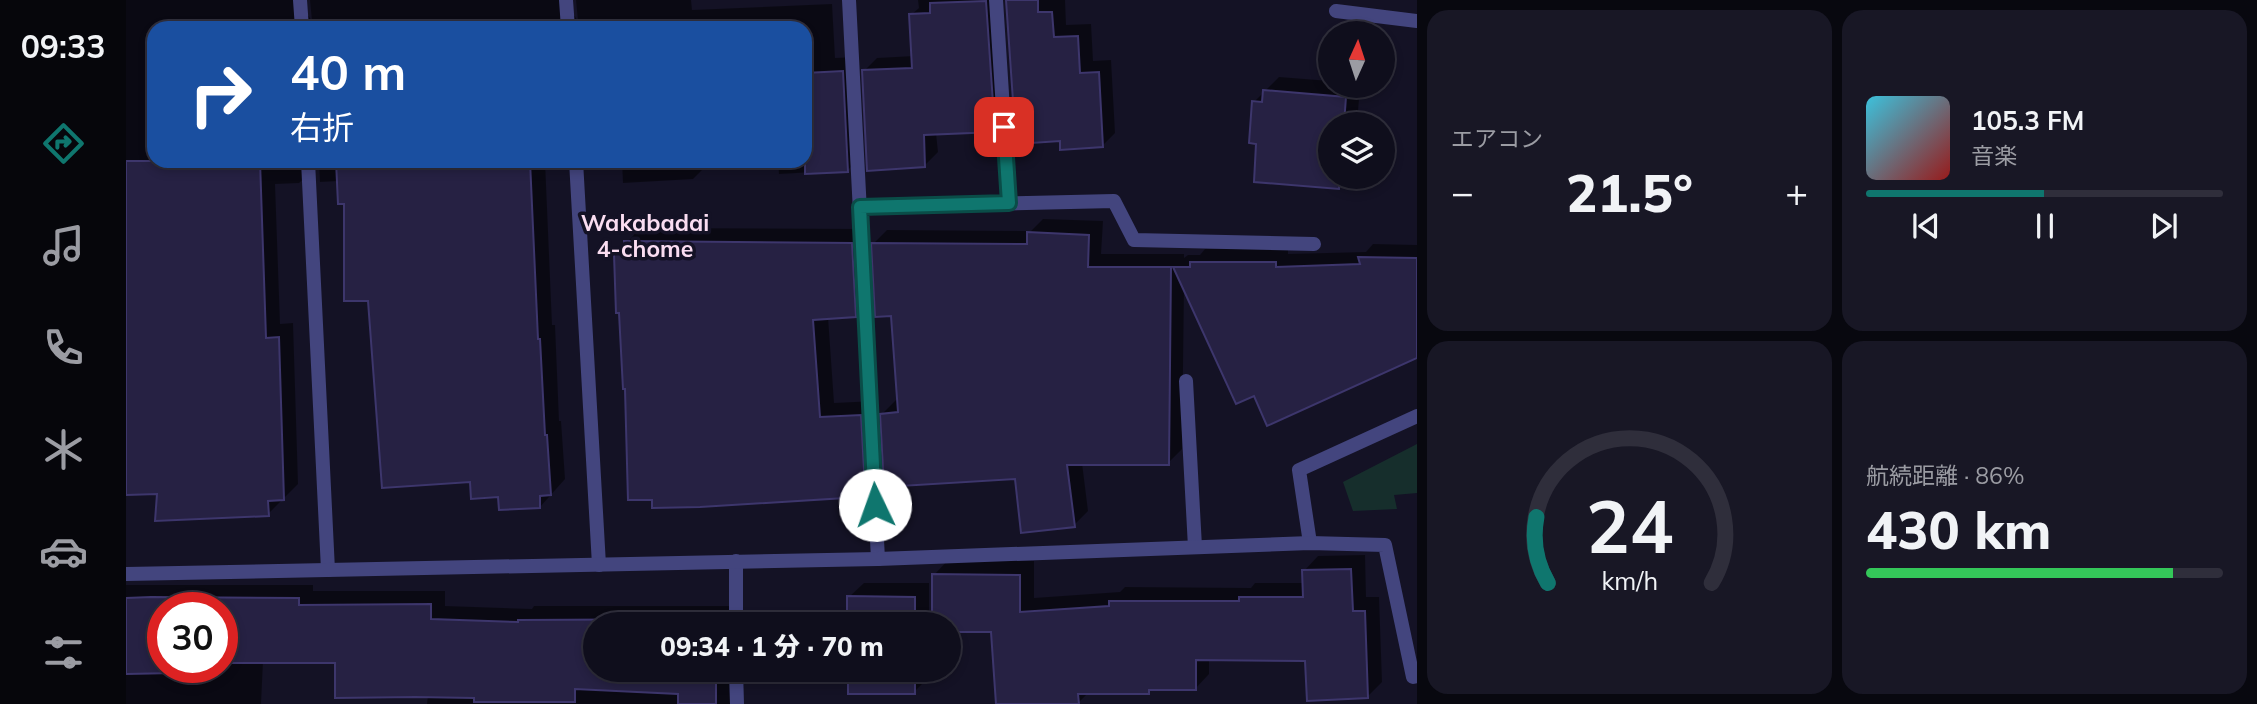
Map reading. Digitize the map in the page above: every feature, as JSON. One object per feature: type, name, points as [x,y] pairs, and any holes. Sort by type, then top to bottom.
[{"type":"street","points":[[300,0],[302,21]]},
{"type":"street","points":[[566,0],[568,21]]},
{"type":"street","points":[[849,0],[878,559]]},
{"type":"street","points":[[996,0],[1009,203]]},
{"type":"street","points":[[1336,11],[1417,21]]},
{"type":"street","points":[[308,168],[328,570]]},
{"type":"street","points":[[576,168],[599,565]]},
{"type":"street","points":[[860,207],[1114,201],[1134,240],[1314,244]]},
{"type":"street","points":[[1186,381],[1195,547]]},
{"type":"street","points":[[1310,543],[1299,470],[1417,415]]},
{"type":"street","points":[[126,574],[878,559],[1310,543],[1385,545],[1413,677],[1417,676]]},
{"type":"street","points":[[736,561],[736,612]]},
{"type":"street","points":[[736,682],[737,704]]},
{"type":"green space","points":[[1417,444],[1417,493],[1394,495],[1397,509],[1353,511],[1343,482]]},
{"type":"building","points":[[1006,0],[1038,0],[1038,12],[1052,12],[1054,37],[1078,36],[1080,73],[1099,72],[1103,147],[1060,150],[1060,141],[1016,144]]},
{"type":"building","points":[[986,1],[995,132],[924,135],[925,167],[867,171],[862,70],[912,68],[909,14],[930,13],[930,3]]},
{"type":"building","points":[[843,71],[848,172],[805,174],[805,168],[812,168],[812,73]]},
{"type":"building","points":[[1263,90],[1318,95],[1318,98],[1346,98],[1345,112],[1318,112],[1318,187],[1254,182],[1256,144],[1249,143],[1252,101],[1262,102]]},
{"type":"building","points":[[126,161],[147,161],[147,168],[260,168],[266,338],[279,337],[284,500],[268,501],[269,516],[155,521],[157,494],[126,495]]},
{"type":"building","points":[[336,168],[530,168],[538,339],[551,495],[540,496],[540,508],[499,510],[498,497],[471,499],[470,482],[382,488],[368,301],[344,301],[344,204],[338,204]]},
{"type":"building","points":[[1027,232],[1089,235],[1088,267],[1171,267],[1169,465],[1067,465],[1075,527],[1021,533],[1015,479],[884,487],[880,414],[898,412],[891,316],[875,317],[871,243],[1027,244]]},
{"type":"building","points":[[624,241],[852,243],[856,317],[813,320],[820,417],[861,415],[865,488],[844,489],[845,498],[700,507],[652,508],[652,500],[628,500],[625,389],[619,313],[616,313],[614,254],[624,254]]},
{"type":"building","points":[[1358,257],[1417,258],[1417,358],[1267,426],[1254,396],[1236,404],[1173,267],[1190,267],[1190,262],[1276,262],[1276,267],[1360,264]]},
{"type":"building","points":[[1351,569],[1353,611],[1365,611],[1368,698],[1307,701],[1305,661],[1196,660],[1196,690],[1149,690],[1149,694],[1078,694],[1079,704],[996,704],[991,632],[961,632],[961,612],[932,612],[932,574],[1020,575],[1020,612],[1109,606],[1109,601],[1239,601],[1239,597],[1303,597],[1302,570]]},
{"type":"building","points":[[847,596],[915,597],[915,612],[847,612]]},
{"type":"building","points":[[147,597],[147,674],[126,674],[126,598]]},
{"type":"building","points":[[238,598],[299,598],[299,605],[431,604],[431,619],[518,622],[583,620],[583,682],[716,682],[716,704],[678,704],[678,694],[575,689],[575,702],[474,702],[474,698],[415,697],[335,698],[335,663],[238,663]]},
{"type":"building","points":[[848,682],[915,682],[915,694],[848,694]]},
{"type":"district","name":"Wakabadai 4-chome","points":[[645,236]]},
{"type":"route","points":[[875,505],[860,207],[1009,203],[1004,127]]}]
